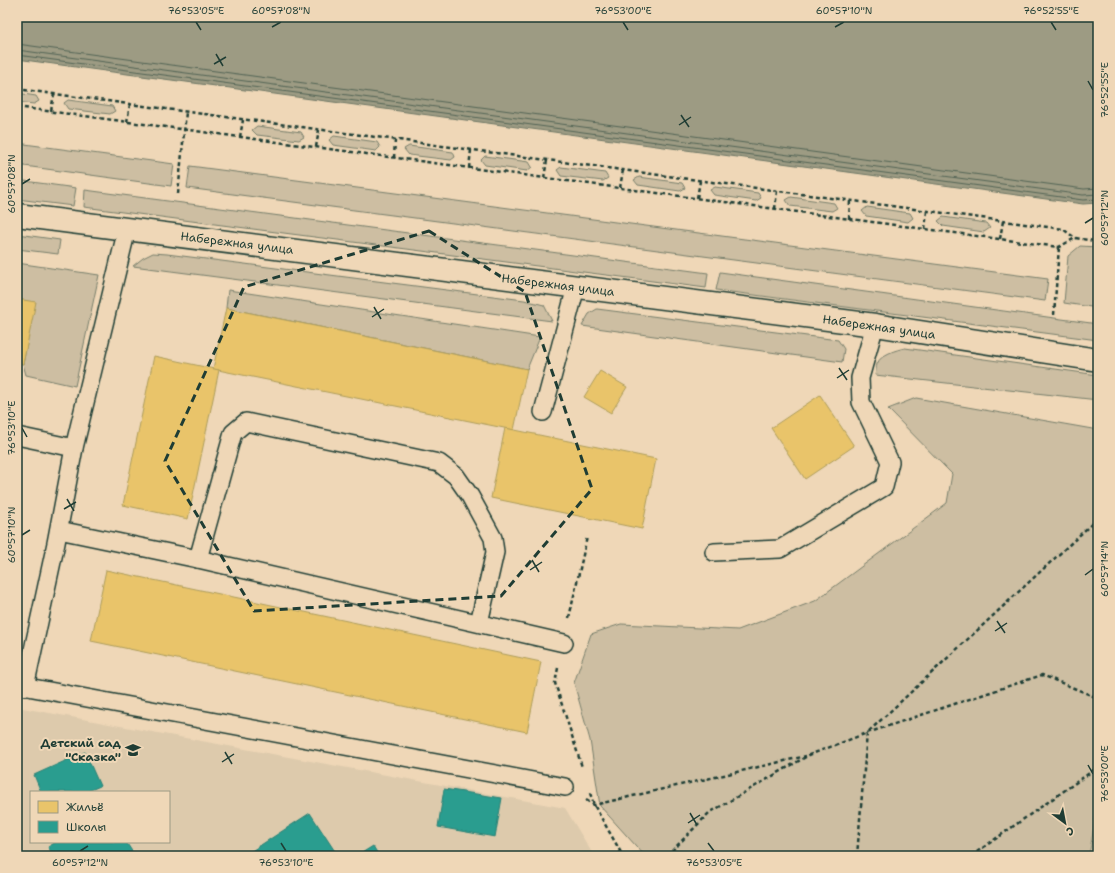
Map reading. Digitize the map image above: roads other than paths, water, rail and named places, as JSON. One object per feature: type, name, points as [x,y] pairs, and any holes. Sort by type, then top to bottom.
[{"type":"street","name":"Набережная улица","points":[[17,215],[875,326],[1098,360]]},
{"type":"lane","points":[[127,229],[74,448],[59,530],[21,686],[565,787]]},
{"type":"lane","points":[[543,412],[576,287]]},
{"type":"lane","points":[[714,552],[780,550],[884,487],[890,462],[861,402],[860,378],[875,326]]},
{"type":"lane","points":[[198,559],[234,432],[246,422],[439,463],[456,476],[470,496],[493,538],[495,552],[479,623]]},
{"type":"lane","points":[[17,436],[74,448]]},
{"type":"lane","points":[[59,530],[198,559],[564,643]]},
{"type":"water","points":[[17,17],[1098,17],[1098,203],[1083,204],[17,59]]},
{"type":"place","name":"Детский сад \"Сказка\"","points":[[133,750]]}]
